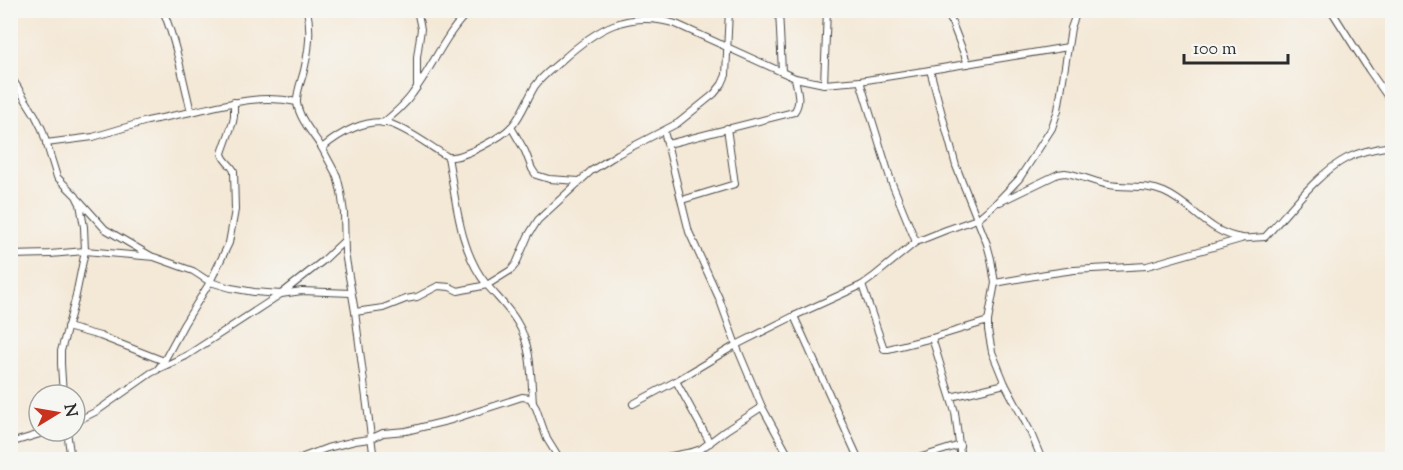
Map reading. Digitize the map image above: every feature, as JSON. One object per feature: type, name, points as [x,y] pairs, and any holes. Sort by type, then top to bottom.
[{"type":"street","points":[[163,10],[172,35],[191,112]]},
{"type":"street","points":[[307,10],[309,39],[306,65],[297,102],[304,121],[337,176],[341,192],[344,241],[374,459]]},
{"type":"street","points":[[417,10],[421,28],[417,57],[417,88]]},
{"type":"street","points":[[382,123],[404,104],[417,88],[449,34],[470,10]]},
{"type":"street","points":[[355,312],[383,308],[406,298],[417,297],[438,286],[450,287],[458,291],[487,285],[511,270],[538,220],[580,180],[602,163],[678,123],[714,94],[726,75],[729,10]]},
{"type":"street","points":[[779,10],[782,72]]},
{"type":"street","points":[[824,84],[827,10]]},
{"type":"street","points":[[947,10],[968,64]]},
{"type":"street","points":[[633,404],[736,345],[862,285],[916,242],[977,219],[996,203],[1018,179],[1052,128],[1058,110],[1073,21],[1079,10]]},
{"type":"street","points":[[1331,10],[1392,102]]},
{"type":"street","points":[[322,148],[351,129],[382,123],[398,127],[448,157],[452,158],[467,153],[479,148],[511,127],[536,85],[582,42],[613,24],[647,18],[676,24],[795,78],[824,84],[860,81],[1068,47]]},
{"type":"street","points":[[930,70],[956,166],[987,244],[995,284],[988,321],[992,352],[1042,459]]},
{"type":"street","points":[[10,75],[35,115],[57,177],[105,229],[154,258]]},
{"type":"street","points":[[668,144],[794,112],[799,100],[795,78]]},
{"type":"street","points":[[860,81],[891,181],[916,242]]},
{"type":"street","points":[[46,143],[93,137],[147,121],[250,99],[285,99],[297,102]]},
{"type":"street","points":[[157,370],[210,282],[229,243],[235,210],[234,171],[223,158],[222,153],[233,122],[234,102]]},
{"type":"street","points":[[511,127],[536,175],[549,179],[580,180]]},
{"type":"street","points":[[682,200],[735,184],[728,128]]},
{"type":"street","points":[[664,131],[691,237],[719,298],[762,407],[791,459]]},
{"type":"street","points":[[995,284],[1074,270],[1147,266],[1243,238],[1265,237],[1303,195],[1346,158],[1368,150],[1392,146]]},
{"type":"street","points":[[448,157],[466,248],[481,277],[512,314],[522,331],[531,361],[533,404]]},
{"type":"street","points":[[996,203],[1058,174],[1065,173],[1109,185],[1144,186],[1164,192],[1181,202],[1212,227],[1243,238]]},
{"type":"street","points":[[62,383],[61,358],[85,250],[84,227],[80,204],[76,196]]},
{"type":"street","points":[[87,416],[157,370],[193,352],[281,294],[344,241]]},
{"type":"street","points":[[10,255],[85,250],[154,258],[187,269],[210,282],[254,292],[351,293]]},
{"type":"street","points":[[862,285],[884,349],[888,350],[933,338],[988,321]]},
{"type":"street","points":[[794,316],[859,459]]},
{"type":"street","points":[[67,327],[100,336],[164,361]]},
{"type":"street","points":[[933,338],[958,428],[961,459]]},
{"type":"street","points":[[676,381],[710,443]]},
{"type":"street","points":[[951,398],[1005,384]]},
{"type":"street","points":[[295,459],[327,448],[370,439],[383,433],[406,431],[451,420],[522,397],[530,398],[547,439],[560,459]]},
{"type":"street","points":[[651,459],[692,452],[710,443],[762,407]]},
{"type":"street","points":[[10,443],[27,438]]},
{"type":"street","points":[[68,443],[70,459]]},
{"type":"street","points":[[912,459],[960,445]]}]
